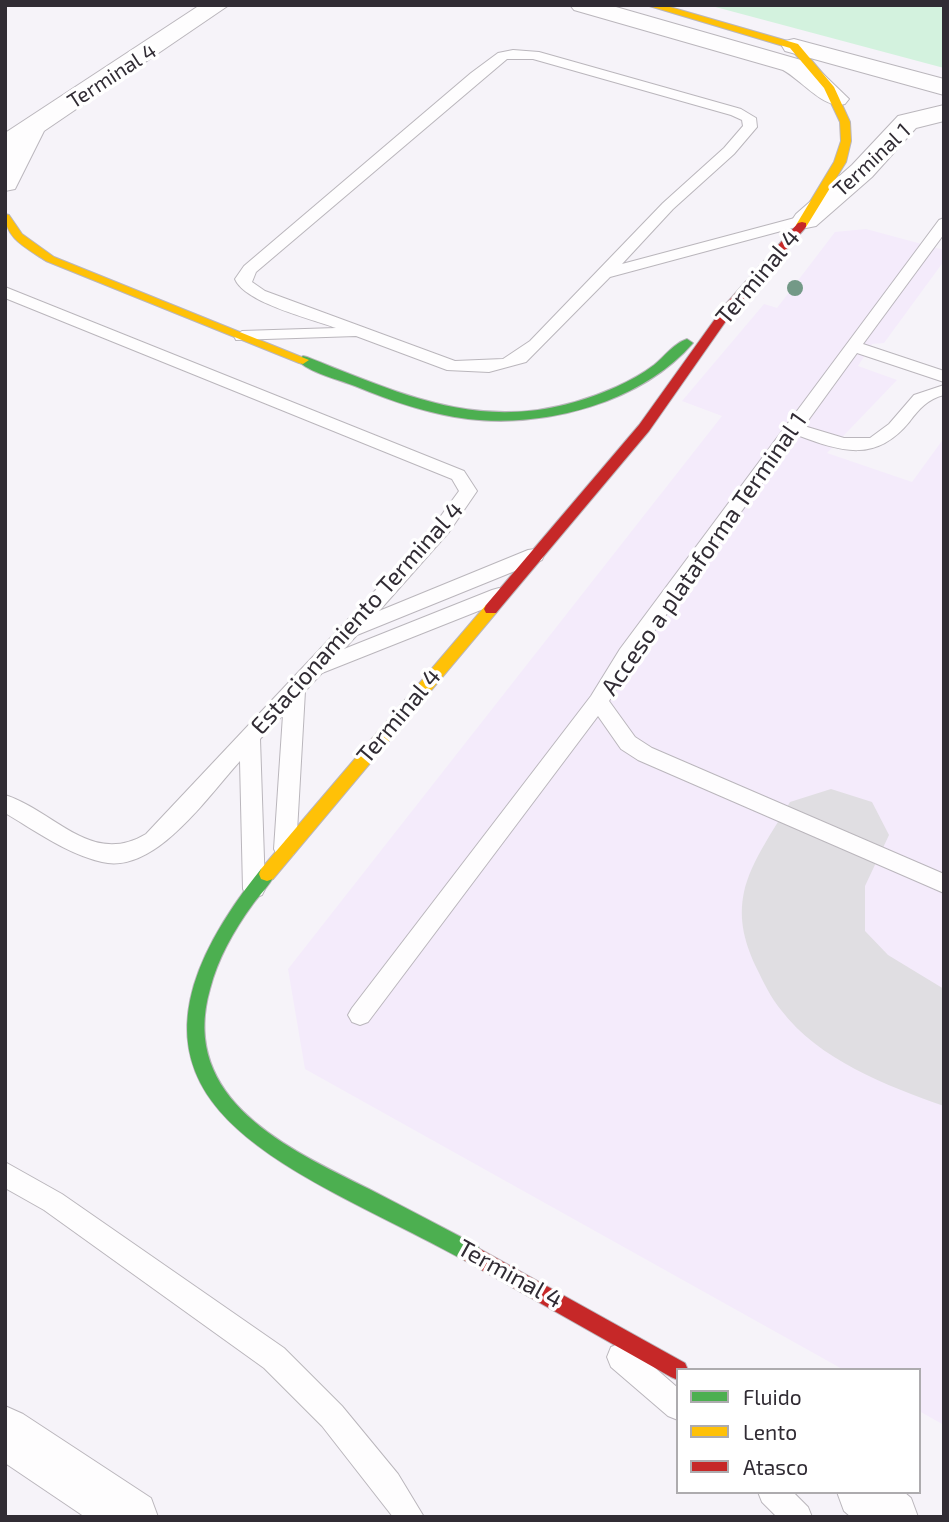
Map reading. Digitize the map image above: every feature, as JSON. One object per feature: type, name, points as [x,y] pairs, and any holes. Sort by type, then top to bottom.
[{"type":"street","name":"Terminal 4","points":[[5,145],[217,5]]},
{"type":"street","points":[[582,5],[792,65],[810,75],[836,99]]},
{"type":"street","points":[[651,5],[944,87]]},
{"type":"street","name":"Terminal 4","points":[[676,1369],[552,1296],[308,1166],[237,1120],[205,1076],[196,1035],[198,988],[214,946],[285,849],[644,428],[729,308],[811,213],[840,162],[846,141],[845,122],[836,99],[822,77],[794,46]]},
{"type":"street","name":"Terminal 1","points":[[811,213],[862,171],[890,137],[907,122],[944,113]]},
{"type":"street","points":[[5,183],[9,169],[33,127]]},
{"type":"street","points":[[5,217],[18,236],[50,259],[401,399],[447,412],[532,413],[566,408],[608,396],[647,377],[729,308]]},
{"type":"street","points":[[5,1432],[132,1517]]},
{"type":"street","points":[[865,1494],[892,1517]]},
{"type":"lane","points":[[513,54],[534,55],[749,118],[750,127],[729,151],[668,206],[605,273],[536,345],[520,358],[489,367],[453,366],[259,294],[249,289],[243,279],[250,269],[476,76],[503,56],[513,54]]},
{"type":"lane","points":[[620,257],[811,213]]},
{"type":"lane","points":[[605,273],[811,213]]},
{"type":"lane","name":"Acceso a plataforma Terminal 1","points":[[944,223],[627,654],[598,701],[628,743],[645,754],[944,884]]},
{"type":"lane","name":"Estacionamiento Terminal 4","points":[[5,292],[458,475],[465,482],[468,491],[442,528],[352,630],[295,687],[250,739],[154,840],[133,852],[111,856],[92,850],[5,803]]},
{"type":"lane","points":[[216,325],[329,320]]},
{"type":"lane","points":[[242,336],[360,332]]},
{"type":"lane","points":[[852,346],[944,377]]},
{"type":"lane","points":[[793,428],[847,445],[875,443],[887,438],[925,394],[944,390]]},
{"type":"lane","points":[[352,630],[537,554]]},
{"type":"lane","points":[[316,668],[504,593]]},
{"type":"lane","points":[[285,849],[295,687]]},
{"type":"lane","points":[[360,1014],[598,701]]},
{"type":"lane","points":[[250,739],[254,889]]},
{"type":"lane","points":[[5,1174],[53,1202],[274,1358],[332,1416],[388,1484],[410,1517]]},
{"type":"lane","points":[[552,1296],[676,1404]]},
{"type":"lane","points":[[774,1494],[798,1517]]},
{"type":"shaded area","points":[[866,229],[944,250],[944,261],[884,343],[872,344],[858,366],[897,380],[827,453],[912,482],[944,438],[944,1425],[921,1412],[921,1368],[840,1368],[305,1069],[288,969],[722,416],[682,401],[764,304],[777,308],[835,232]]},
{"type":"green space","points":[[708,5],[944,5],[944,68]]},
{"type":"taxiway","points":[[831,835],[811,871],[803,894],[802,924],[810,950],[824,973],[844,993],[894,1025],[944,1050]]},
{"type":"traffic: fast","points":[[303,360],[426,407],[469,415],[522,415],[574,406],[623,389],[651,373],[687,343]]},
{"type":"traffic: fast","points":[[267,874],[227,930],[211,960],[200,991],[196,1023],[199,1054],[211,1085],[233,1115],[276,1150],[471,1253]]},
{"type":"traffic: slow","points":[[651,5],[794,46],[829,87],[845,122],[846,141],[840,162],[802,225]]},
{"type":"traffic: slow","points":[[5,217],[18,236],[50,259],[303,360]]},
{"type":"traffic: slow","points":[[267,874],[491,609]]},
{"type":"traffic: jam","points":[[491,609],[644,428],[729,308],[802,225]]},
{"type":"traffic: jam","points":[[471,1253],[676,1369]]}]
